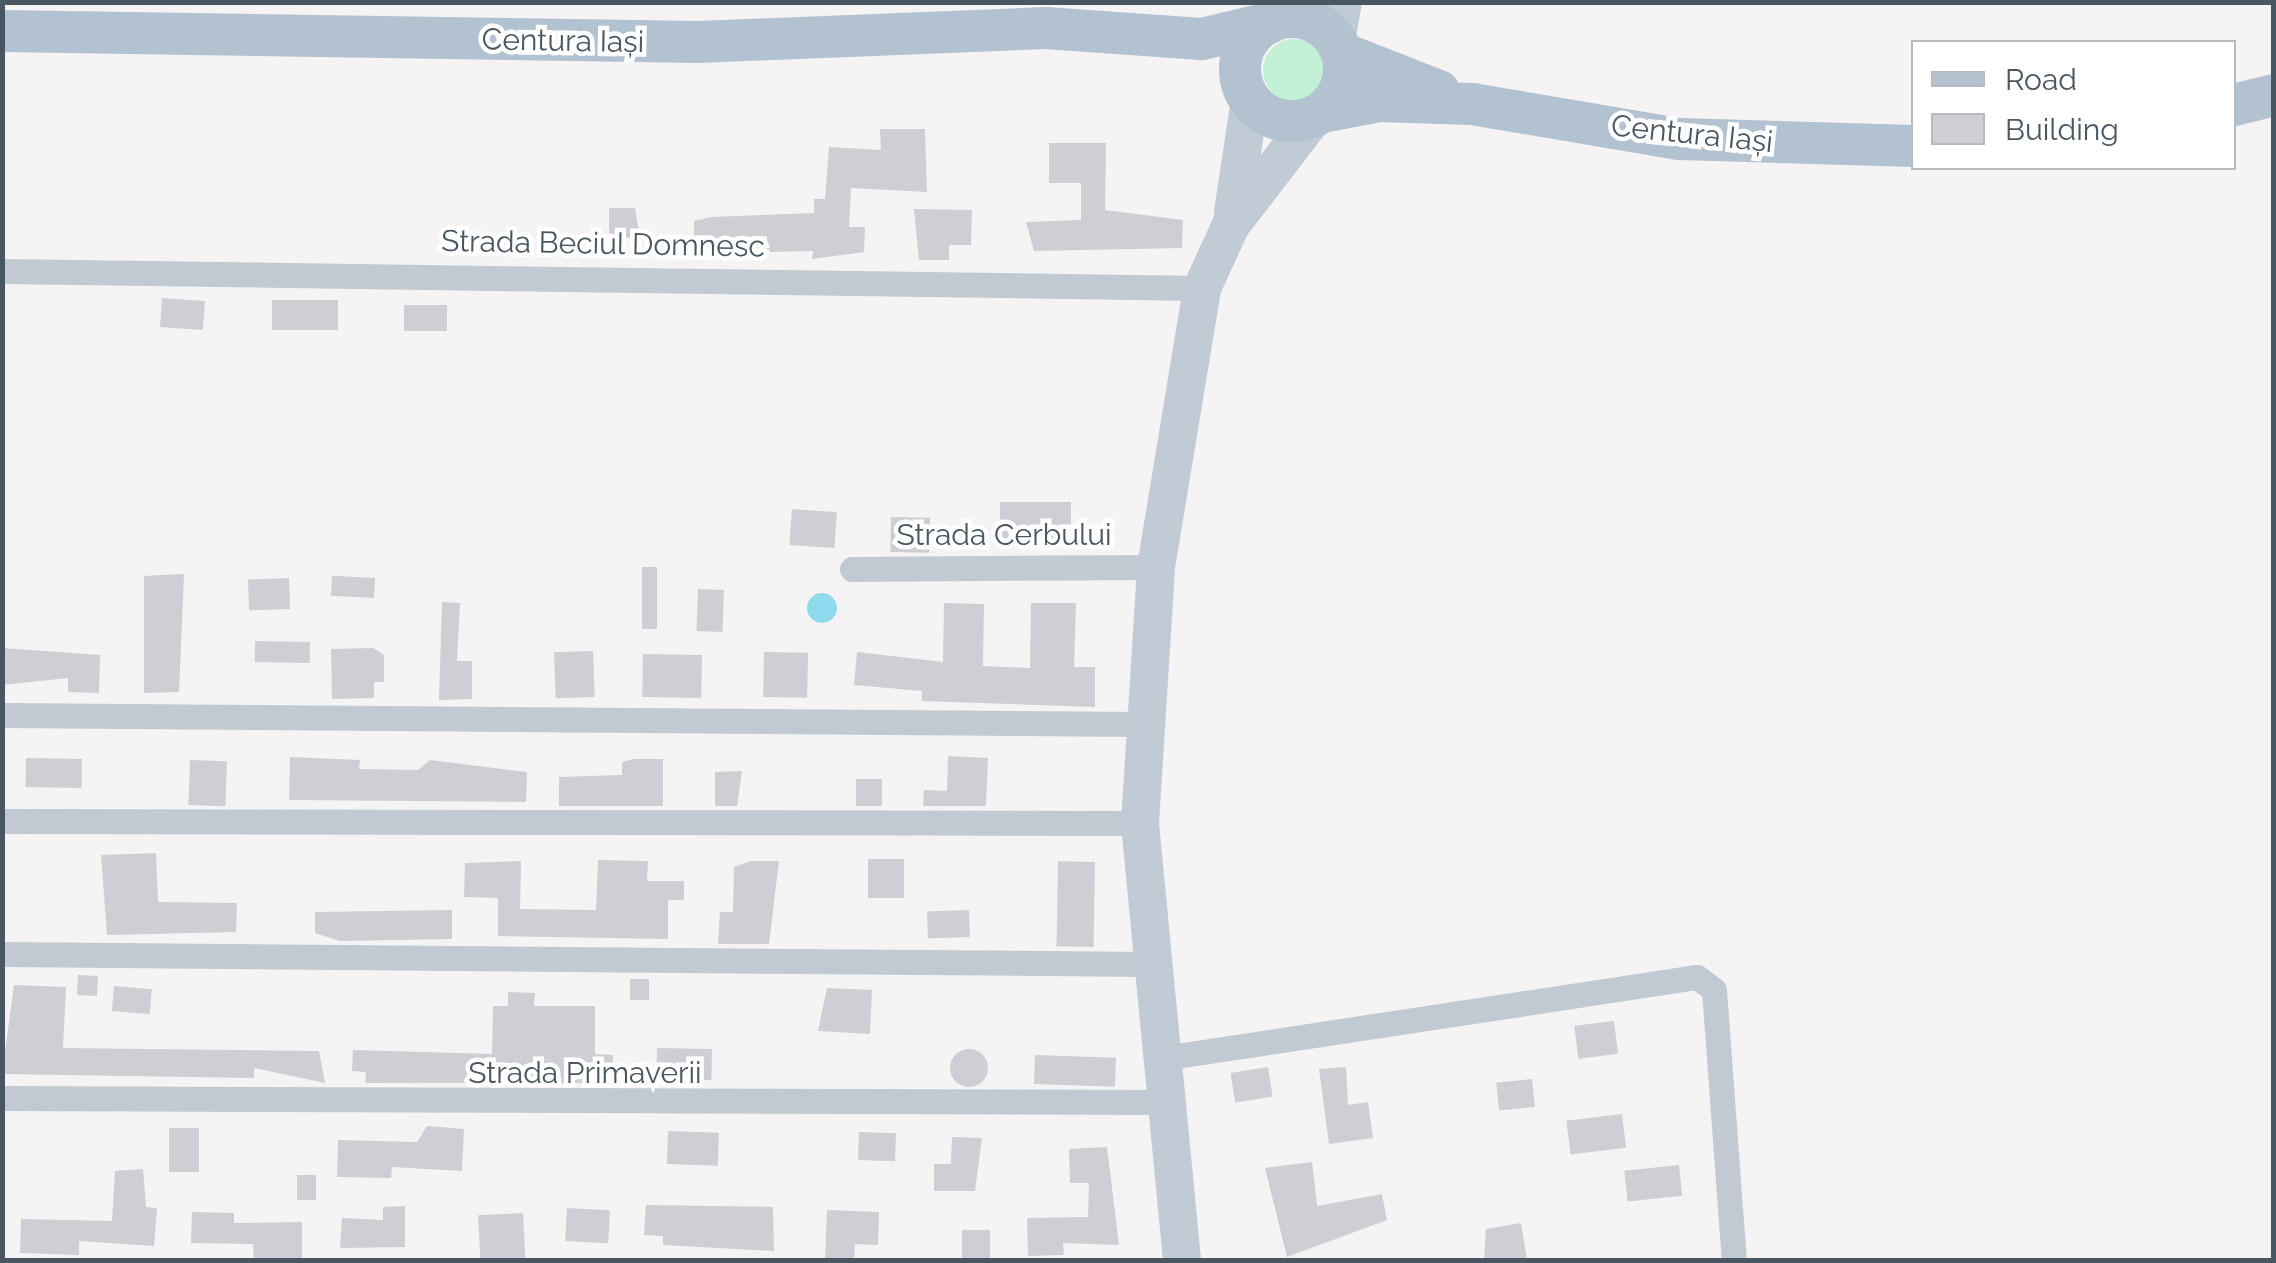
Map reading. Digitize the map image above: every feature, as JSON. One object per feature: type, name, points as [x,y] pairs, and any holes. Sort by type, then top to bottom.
[{"type":"main road","points":[[1182,1260],[1168,1102],[1150,964],[1140,824],[1141,724],[1156,567],[1202,288],[1231,225],[1342,85],[1340,32],[1283,15],[1241,60],[1248,96],[1231,225]]},
{"type":"main road","name":"Centura Iași","points":[[2,31],[574,42],[1028,28],[1202,39],[1283,15]]},
{"type":"main road","name":"Centura Iași","points":[[1340,32],[1472,104]]},
{"type":"main road","name":"Centura Iași","points":[[1122,35],[1202,63],[1248,96]]},
{"type":"main road","points":[[2236,104],[2274,95]]},
{"type":"main road","points":[[1248,96],[1279,120],[1319,114]]},
{"type":"main road","name":"Centura Iași","points":[[1319,114],[1379,101],[1472,104],[1680,138],[1911,146]]},
{"type":"street","name":"Strada Beciul Domnesc","points":[[2,270],[1202,288]]},
{"type":"street","name":"Strada Cerbului","points":[[852,569],[1156,567]]},
{"type":"street","points":[[2,715],[1141,724]]},
{"type":"street","points":[[2,821],[1140,824]]},
{"type":"street","points":[[2,954],[1150,964]]},
{"type":"street","points":[[1163,1058],[1697,977],[1714,990],[1734,1260]]},
{"type":"street","name":"Strada Primaverii","points":[[2,1098],[1168,1102]]},
{"type":"green space","points":[[1294,39],[1316,48],[1325,70],[1316,92],[1294,101],[1272,92],[1263,70],[1272,48]]},
{"type":"water","points":[[822,593],[833,597],[837,608],[833,619],[822,623],[811,619],[807,608],[811,597]]},
{"type":"building","points":[[880,129],[925,129],[927,192],[851,188],[849,227],[865,227],[864,252],[812,259],[813,251],[767,252],[767,236],[731,237],[731,250],[703,250],[694,239],[694,221],[711,217],[814,213],[814,199],[825,199],[829,147],[881,150]]},
{"type":"building","points":[[1049,143],[1106,143],[1105,210],[1183,220],[1182,248],[1034,251],[1026,222],[1081,220],[1081,183],[1049,183]]},
{"type":"building","points":[[609,208],[635,208],[640,238],[609,237]]},
{"type":"building","points":[[914,209],[972,210],[971,245],[949,245],[949,260],[919,260]]},
{"type":"building","points":[[162,298],[205,301],[203,330],[160,327]]},
{"type":"building","points":[[272,300],[338,300],[338,330],[272,330]]},
{"type":"building","points":[[404,305],[447,305],[447,331],[404,331]]},
{"type":"building","points":[[1000,502],[1071,502],[1071,544],[1000,544]]},
{"type":"building","points":[[792,509],[837,512],[834,548],[789,545]]},
{"type":"building","points":[[891,517],[930,518],[929,553],[890,552]]},
{"type":"building","points":[[642,567],[657,567],[657,629],[642,629]]},
{"type":"building","points":[[184,574],[179,692],[144,693],[144,576]]},
{"type":"building","points":[[332,576],[375,578],[374,598],[331,596]]},
{"type":"building","points":[[289,578],[290,609],[249,610],[248,579]]},
{"type":"building","points":[[698,589],[724,590],[723,632],[697,631]]},
{"type":"building","points":[[442,602],[460,603],[457,661],[472,661],[472,699],[439,700]]},
{"type":"building","points":[[944,603],[984,604],[983,666],[1030,668],[1031,603],[1076,603],[1074,667],[1095,667],[1095,707],[922,701],[922,691],[854,685],[857,652],[943,662]]},
{"type":"building","points":[[255,641],[310,642],[310,663],[255,662]]},
{"type":"building","points":[[2,648],[100,655],[99,693],[68,692],[68,678],[2,685]]},
{"type":"building","points":[[373,648],[384,655],[384,682],[374,682],[374,698],[332,699],[331,649]]},
{"type":"building","points":[[593,651],[595,697],[556,698],[554,652]]},
{"type":"building","points":[[764,652],[808,653],[807,698],[763,697]]},
{"type":"building","points":[[643,654],[702,655],[701,698],[642,697]]},
{"type":"building","points":[[948,756],[988,758],[986,806],[923,806],[924,790],[947,791]]},
{"type":"building","points":[[290,757],[360,760],[359,769],[418,770],[430,760],[527,772],[526,802],[289,800]]},
{"type":"building","points":[[26,758],[82,759],[81,788],[25,787]]},
{"type":"building","points":[[663,759],[663,806],[559,806],[559,777],[622,775],[622,762]]},
{"type":"building","points":[[190,760],[227,761],[225,806],[188,805]]},
{"type":"building","points":[[742,771],[737,806],[715,806],[715,772]]},
{"type":"building","points":[[856,779],[882,779],[882,806],[856,806]]},
{"type":"building","points":[[156,853],[158,902],[237,903],[236,932],[107,935],[101,855]]},
{"type":"building","points":[[868,859],[904,859],[904,898],[868,898]]},
{"type":"building","points":[[598,860],[648,861],[647,881],[684,881],[684,900],[668,900],[668,939],[498,936],[498,898],[464,897],[465,863],[521,861],[520,909],[596,910]]},
{"type":"building","points":[[751,861],[779,861],[769,944],[718,944],[720,912],[733,912],[734,867]]},
{"type":"building","points":[[1058,861],[1095,862],[1094,947],[1057,946]]},
{"type":"building","points":[[452,910],[452,939],[340,941],[315,933],[315,912]]},
{"type":"building","points":[[969,910],[970,937],[928,938],[927,911]]},
{"type":"building","points":[[78,975],[98,976],[97,996],[77,995]]},
{"type":"building","points":[[630,979],[649,979],[649,1000],[630,1000]]},
{"type":"building","points":[[14,985],[66,987],[63,1048],[319,1051],[325,1083],[254,1068],[254,1078],[2,1074]]},
{"type":"building","points":[[114,986],[152,989],[150,1014],[112,1011]]},
{"type":"building","points":[[827,988],[872,990],[870,1034],[818,1031]]},
{"type":"building","points":[[508,992],[535,993],[534,1006],[595,1006],[595,1054],[613,1055],[612,1083],[365,1083],[366,1072],[352,1071],[353,1050],[492,1054],[493,1006],[508,1006]]},
{"type":"building","points":[[1614,1021],[1618,1054],[1578,1059],[1574,1026]]},
{"type":"building","points":[[657,1048],[712,1049],[711,1080],[656,1079]]},
{"type":"building","points":[[969,1049],[983,1054],[988,1068],[983,1082],[969,1087],[955,1082],[950,1068],[955,1054]]},
{"type":"building","points":[[1035,1055],[1116,1058],[1115,1087],[1034,1084]]},
{"type":"building","points":[[1268,1067],[1273,1097],[1235,1103],[1230,1073]]},
{"type":"building","points":[[1346,1067],[1348,1105],[1368,1102],[1373,1138],[1329,1144],[1319,1069]]},
{"type":"building","points":[[1532,1079],[1535,1107],[1499,1111],[1496,1083]]},
{"type":"building","points":[[1622,1114],[1626,1148],[1571,1155],[1566,1121]]},
{"type":"building","points":[[427,1126],[464,1129],[462,1171],[392,1167],[391,1178],[337,1177],[338,1140],[417,1142]]},
{"type":"building","points":[[169,1128],[199,1128],[199,1172],[169,1172]]},
{"type":"building","points":[[668,1131],[719,1133],[718,1166],[667,1164]]},
{"type":"building","points":[[859,1132],[896,1133],[895,1161],[858,1160]]},
{"type":"building","points":[[952,1137],[982,1138],[975,1191],[934,1191],[934,1164],[951,1164]]},
{"type":"building","points":[[1107,1147],[1119,1245],[1063,1243],[1064,1255],[1028,1256],[1027,1218],[1088,1217],[1089,1183],[1070,1183],[1069,1149]]},
{"type":"building","points":[[1312,1162],[1317,1206],[1382,1194],[1387,1220],[1287,1257],[1265,1168]]},
{"type":"building","points":[[1679,1165],[1682,1196],[1628,1202],[1624,1171]]},
{"type":"building","points":[[143,1169],[146,1207],[157,1208],[154,1246],[79,1241],[79,1255],[20,1253],[21,1219],[112,1221],[115,1171]]},
{"type":"building","points":[[297,1175],[316,1175],[316,1200],[297,1200]]},
{"type":"building","points":[[646,1205],[773,1207],[774,1251],[663,1245],[663,1236],[644,1235]]},
{"type":"building","points":[[405,1206],[405,1247],[340,1248],[342,1218],[383,1220],[383,1207]]},
{"type":"building","points":[[567,1208],[610,1210],[608,1243],[565,1241]]},
{"type":"building","points":[[827,1210],[879,1212],[878,1245],[855,1244],[854,1260],[825,1260]]},
{"type":"building","points":[[192,1212],[234,1213],[234,1223],[302,1222],[302,1260],[254,1260],[253,1244],[191,1243]]},
{"type":"building","points":[[523,1213],[525,1258],[480,1260],[478,1215]]},
{"type":"building","points":[[1521,1223],[1527,1260],[1484,1260],[1486,1229]]},
{"type":"building","points":[[962,1230],[990,1230],[990,1260],[962,1260]]}]
